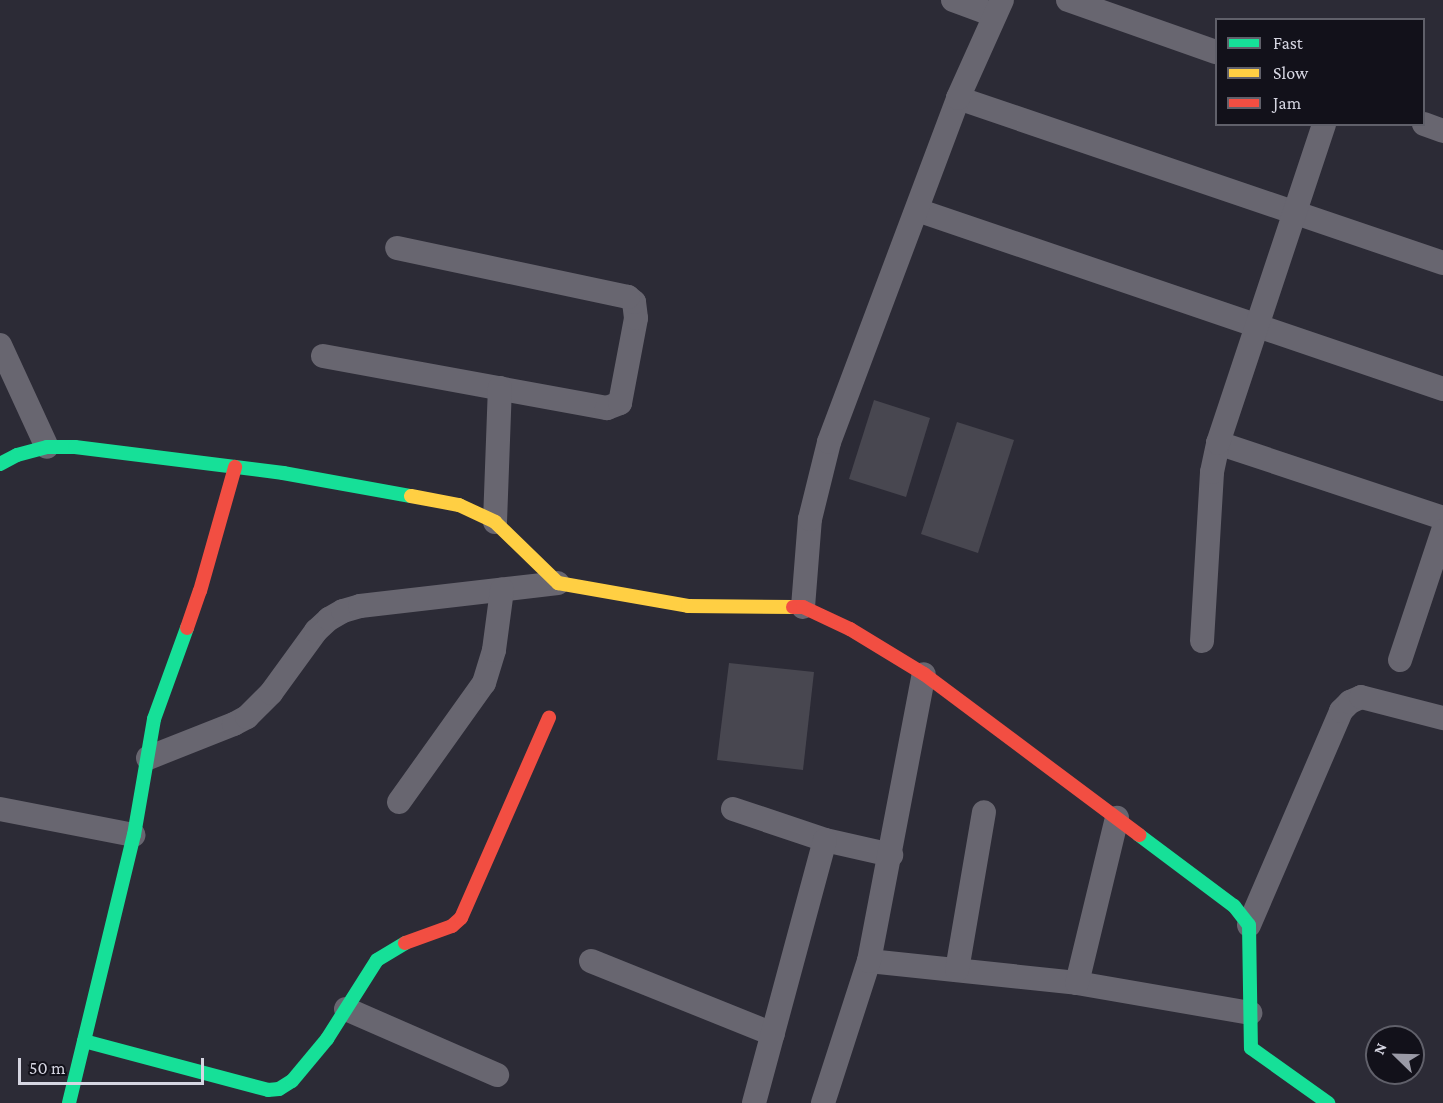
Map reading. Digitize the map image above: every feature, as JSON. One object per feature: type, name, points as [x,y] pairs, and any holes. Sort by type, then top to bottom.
[{"type":"street","points":[[792,607],[820,469],[958,98],[998,8],[953,0]]},
{"type":"street","points":[[1068,0],[1215,52]]},
{"type":"street","points":[[958,98],[1443,262]]},
{"type":"street","points":[[1425,124],[1443,131]]},
{"type":"street","points":[[1202,641],[1212,472],[1218,443],[1323,126]]},
{"type":"street","points":[[917,210],[1443,389]]},
{"type":"street","points":[[323,356],[614,407],[623,396],[636,318],[634,302],[616,293],[397,248]]},
{"type":"street","points":[[0,345],[47,447]]},
{"type":"street","points":[[495,522],[500,388]]},
{"type":"street","points":[[1218,443],[1443,518]]},
{"type":"street","points":[[0,464],[18,454],[47,447],[75,447],[283,473],[459,506],[495,522],[558,583]]},
{"type":"street","points":[[69,1103],[134,835],[154,719],[200,591],[235,467]]},
{"type":"street","points":[[1400,660],[1443,531]]},
{"type":"street","points":[[148,758],[247,717],[271,693],[316,631],[328,619],[360,606],[558,583],[688,606],[792,607],[850,629],[924,674],[1224,897],[1249,926]]},
{"type":"street","points":[[399,802],[484,683],[494,650],[502,590]]},
{"type":"street","points":[[823,1103],[869,961],[881,853],[924,674]]},
{"type":"street","points":[[1330,1102],[1251,1048],[1249,926],[1341,711],[1350,702],[1361,697],[1443,718]]},
{"type":"street","points":[[84,1041],[268,1090],[279,1089],[302,1072],[327,1039],[377,960],[385,952],[452,926],[461,918],[474,894],[549,718]]},
{"type":"street","points":[[0,809],[134,835]]},
{"type":"street","points":[[733,809],[832,841],[881,853]]},
{"type":"street","points":[[957,970],[984,812]]},
{"type":"street","points":[[1077,983],[1118,818]]},
{"type":"street","points":[[754,1103],[832,841]]},
{"type":"street","points":[[591,961],[773,1034]]},
{"type":"street","points":[[869,961],[1077,983],[1250,1013]]},
{"type":"street","points":[[346,1009],[497,1075]]},
{"type":"building","points":[[874,400],[930,418],[906,497],[849,479]]},
{"type":"building","points":[[957,422],[1014,440],[978,553],[921,534]]},
{"type":"building","points":[[729,663],[814,672],[803,770],[717,760]]},
{"type":"traffic: fast","points":[[0,464],[17,455],[47,447],[75,447],[283,473],[411,496]]},
{"type":"traffic: fast","points":[[69,1103],[134,835],[154,719],[187,628]]},
{"type":"traffic: fast","points":[[1139,835],[1234,906],[1249,925],[1251,1048],[1328,1103]]},
{"type":"traffic: fast","points":[[84,1041],[268,1090],[279,1089],[292,1081],[327,1039],[377,960],[405,943]]},
{"type":"traffic: slow","points":[[411,496],[459,505],[495,522],[558,583],[688,606],[793,607]]},
{"type":"traffic: jam","points":[[187,628],[200,591],[235,467]]},
{"type":"traffic: jam","points":[[793,607],[803,607],[850,629],[924,674],[1139,835]]},
{"type":"traffic: jam","points":[[405,943],[452,926],[461,918],[549,718]]}]
